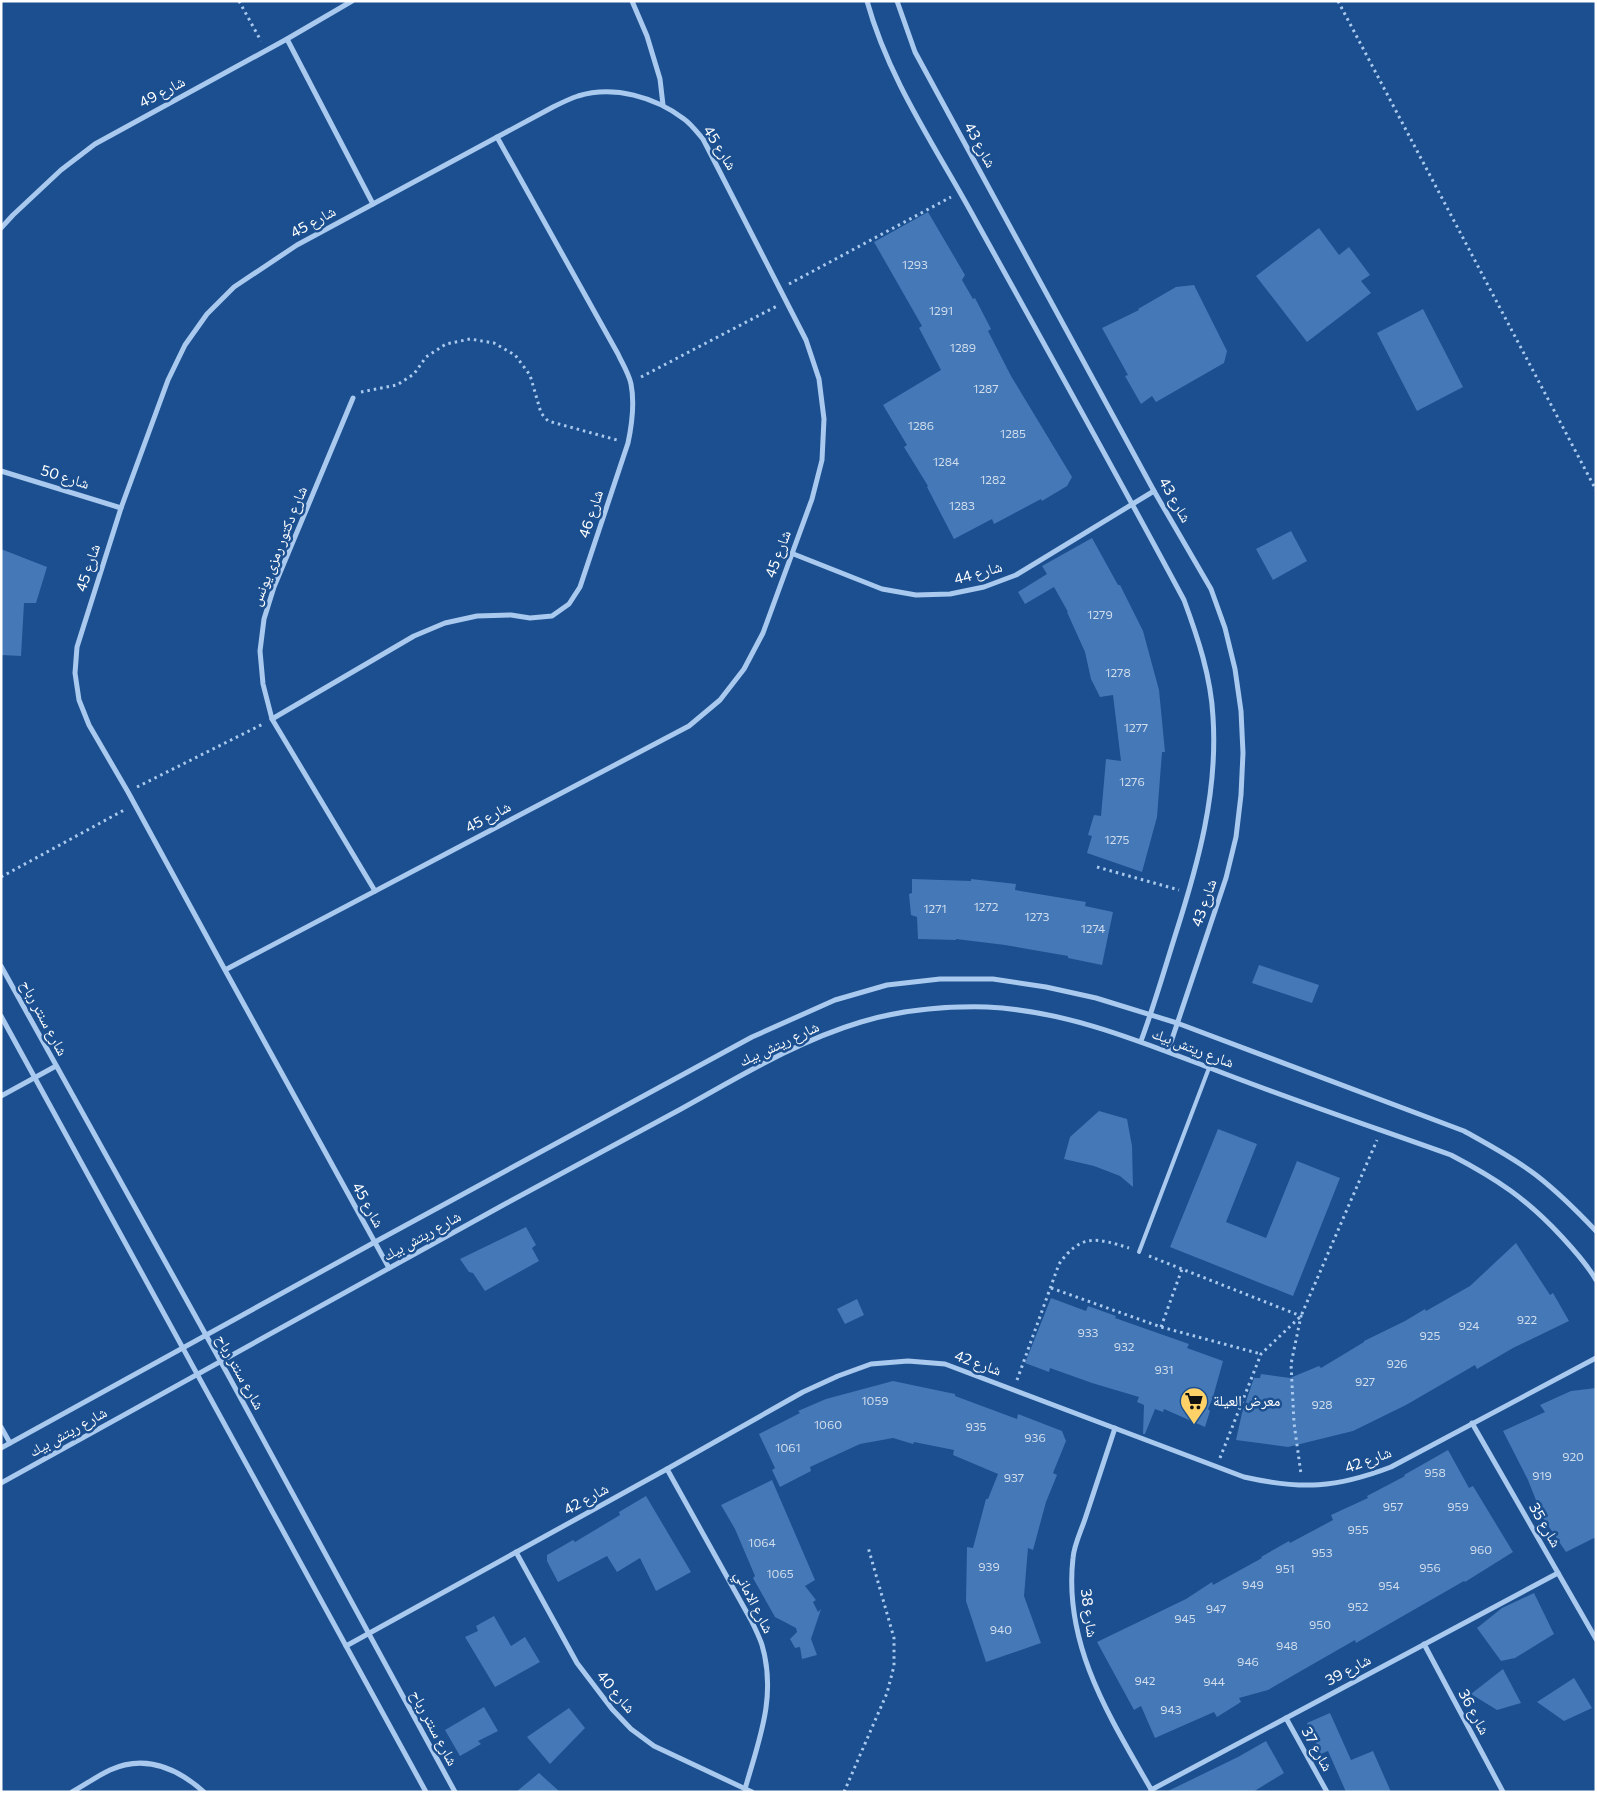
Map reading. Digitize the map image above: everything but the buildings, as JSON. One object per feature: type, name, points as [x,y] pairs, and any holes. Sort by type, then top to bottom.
[{"type":"street","name":"شارع 49","points":[[1,228],[12,215],[61,170],[95,144],[287,39],[352,1]]},
{"type":"street","points":[[632,1],[647,36],[658,72],[663,106]]},
{"type":"street","name":"شارع 43","points":[[867,1],[874,27],[902,90],[1184,600],[1198,637],[1208,676],[1213,716],[1212,796],[1189,893],[1141,1041]]},
{"type":"street","name":"شارع 43","points":[[898,1],[915,52],[1154,491],[1211,589],[1225,628],[1241,711],[1243,753],[1236,837],[1226,878],[1168,1051]]},
{"type":"street","points":[[287,39],[373,204]]},
{"type":"street","name":"شارع 45","points":[[225,970],[689,726],[720,700],[744,669],[763,633],[812,499],[822,460],[824,419],[819,379],[806,340],[703,139],[685,120],[663,106],[637,95],[608,92],[580,96],[553,107],[297,245],[234,287],[207,314],[185,345],[168,380],[121,508],[77,647],[75,674],[79,700],[89,725],[135,804],[225,970],[389,1268]]},
{"type":"street","name":"شارع 46","points":[[272,719],[414,636],[445,623],[477,616],[530,618],[552,616],[569,604],[580,586],[628,443],[633,403],[631,382],[618,354],[496,137]]},
{"type":"street","name":"شارع دكتور رمزى يونس","points":[[353,398],[274,587],[264,619],[260,651],[263,684],[272,719],[375,891]]},
{"type":"street","name":"شارع 50","points":[[1,470],[121,508]]},
{"type":"street","name":"شارع 44","points":[[792,554],[882,589],[916,595],[950,594],[984,587],[1016,575],[1154,491]]},
{"type":"street","name":"شارع سنتر رباح","points":[[1,966],[221,1362],[455,1792]]},
{"type":"street","name":"شارع ريتش بيك","points":[[1,1448],[374,1242],[752,1037],[835,1000],[887,985],[940,979],[993,979],[1046,987],[1096,998],[1177,1023],[1464,1131],[1536,1175],[1568,1202],[1596,1231]]},
{"type":"street","name":"شارع ريتش بيك","points":[[1,1483],[749,1071],[822,1036],[862,1022],[902,1013],[944,1008],[986,1007],[1068,1018],[1141,1041],[1209,1068],[1451,1155],[1516,1193],[1544,1217],[1571,1246],[1596,1280]]},
{"type":"street","points":[[1,1016],[426,1792]]},
{"type":"street","points":[[1,1096],[56,1066]]},
{"type":"street","name":"شارع 42","points":[[346,1646],[667,1469],[802,1392],[871,1364],[908,1361],[945,1364],[1253,1480],[1273,1484],[1302,1486],[1333,1484],[1362,1478],[1391,1467],[1596,1358]]},
{"type":"street","name":"شارع 35","points":[[1472,1423],[1596,1639]]},
{"type":"street","points":[[1,1427],[10,1443]]},
{"type":"street","name":"شارع 38","points":[[1115,1428],[1073,1557],[1072,1598],[1078,1639],[1092,1679],[1110,1717],[1152,1791]]},
{"type":"street","name":"شارع الاماني","points":[[667,1469],[751,1620],[762,1644],[768,1669],[768,1695],[764,1721],[745,1788]]},
{"type":"street","name":"شارع 40","points":[[516,1552],[577,1663],[612,1709],[632,1729],[654,1746],[752,1792]]},
{"type":"street","name":"شارع 39","points":[[1152,1791],[1558,1573]]},
{"type":"street","name":"شارع 36","points":[[1424,1644],[1502,1792]]},
{"type":"street","name":"شارع 37","points":[[1286,1718],[1327,1792]]},
{"type":"street","points":[[72,1792],[111,1770],[138,1763],[164,1767],[188,1778],[204,1792]]},
{"type":"lane","points":[[1139,1252],[1209,1068]]},
{"type":"path","points":[[240,1],[266,50]]},
{"type":"path","points":[[1338,1],[1596,490]]},
{"type":"path","points":[[780,289],[960,192]]},
{"type":"path","points":[[631,382],[787,302]]},
{"type":"path","points":[[353,398],[362,392],[397,385],[414,374],[426,357],[446,344],[470,339],[494,343],[514,355],[530,375],[541,413],[548,421],[628,443]]},
{"type":"path","points":[[128,792],[272,719]]},
{"type":"path","points":[[1,878],[135,804]]},
{"type":"path","points":[[1097,868],[1189,893]]},
{"type":"path","points":[[1302,1486],[1294,1423],[1291,1364],[1301,1316],[1382,1130]]},
{"type":"path","points":[[1014,1390],[1059,1264],[1068,1251],[1082,1242],[1098,1240],[1139,1252],[1301,1316]]},
{"type":"path","points":[[1161,1327],[1182,1269]]},
{"type":"path","points":[[1051,1288],[1161,1327],[1261,1354]]},
{"type":"path","points":[[1216,1467],[1261,1354],[1301,1316]]},
{"type":"path","points":[[844,1792],[888,1693],[894,1666],[894,1638],[868,1547]]},
{"type":"place","name":"معرض العيلة","points":[[1194,1425]]}]
